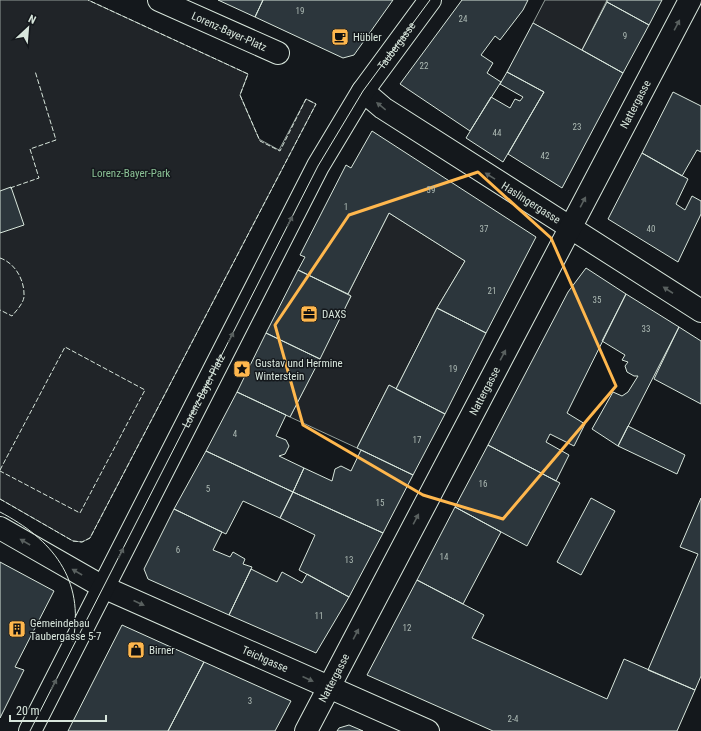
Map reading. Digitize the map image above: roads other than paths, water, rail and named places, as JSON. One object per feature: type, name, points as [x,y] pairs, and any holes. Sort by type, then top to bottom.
[{"type":"street","name":"Lorenz-Bayer-Platz","points":[[159,0],[278,53]]},
{"type":"street","name":"Taubergasse","points":[[363,91],[430,0]]},
{"type":"street","name":"Nattergasse","points":[[306,731],[690,0]]},
{"type":"street","name":"Lorenz-Bayer-Platz","points":[[103,587],[318,166],[363,91]]},
{"type":"street","name":"Haslingergasse","points":[[363,91],[382,108],[701,311]]},
{"type":"street","points":[[0,528],[103,587],[30,731]]},
{"type":"street","name":"Teichgasse","points":[[103,587],[428,731]]},
{"type":"tram line","points":[[30,731],[318,166],[363,91],[430,0]]},
{"type":"tram line","points":[[0,512],[19,523],[35,535],[49,548],[60,563],[69,580],[74,598],[75,619],[73,641]]},
{"type":"place","name":"Hübler","points":[[340,37]]},
{"type":"place","name":"DAXS","points":[[309,314]]},
{"type":"place","name":"Gustav und Hermine Winterstein","points":[[242,369]]},
{"type":"place","name":"Gemeindebau Taubergasse 5-7","points":[[17,629]]},
{"type":"place","name":"Birner","points":[[136,650]]},
{"type":"park label","name":"Lorenz-Bayer-Park","points":[[131,173]]}]
